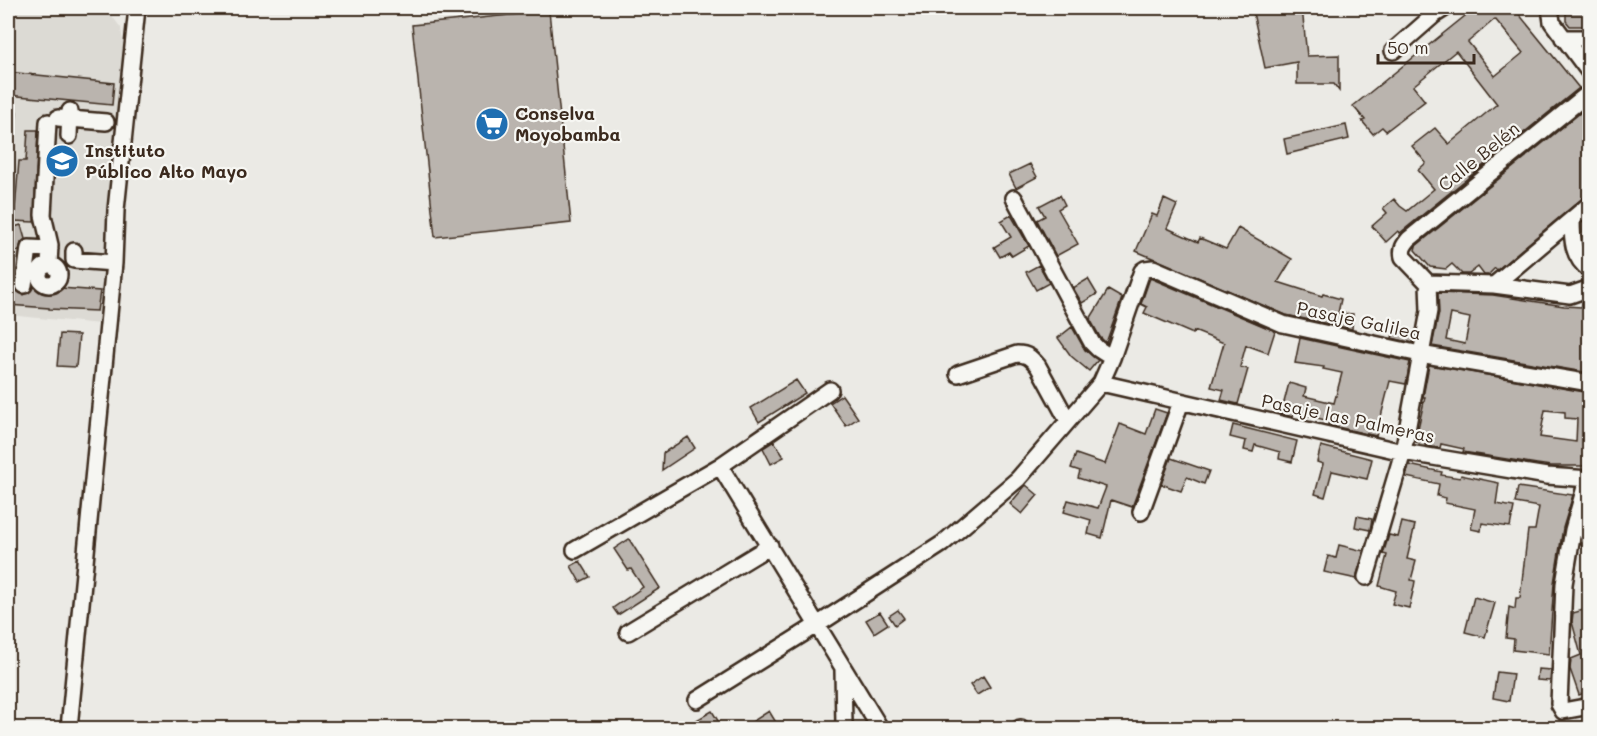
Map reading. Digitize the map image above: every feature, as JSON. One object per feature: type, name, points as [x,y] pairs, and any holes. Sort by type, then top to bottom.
[{"type":"street","points":[[69,729],[114,263],[116,210],[137,8]]},
{"type":"street","points":[[1393,51],[1445,8]]},
{"type":"street","points":[[1550,8],[1552,22],[1590,73]]},
{"type":"street","points":[[1563,38],[1590,38]]},
{"type":"street","name":"Calle Belén","points":[[1428,283],[1403,257],[1404,246],[1409,239],[1590,92]]},
{"type":"street","points":[[58,115],[42,215],[54,270],[74,255],[114,263]]},
{"type":"street","points":[[58,115],[106,122]]},
{"type":"street","points":[[58,115],[69,136]]},
{"type":"street","points":[[697,700],[942,544],[1018,479],[1101,383],[1112,358],[1092,343],[1014,198]]},
{"type":"street","points":[[1494,285],[1590,204]]},
{"type":"street","points":[[1572,219],[1572,241],[1578,260],[1582,266],[1590,270]]},
{"type":"street","points":[[24,285],[29,248],[50,249]]},
{"type":"street","name":"Pasaje Galilea","points":[[1112,358],[1142,271],[1153,268],[1283,324],[1420,354],[1590,382]]},
{"type":"street","points":[[1366,577],[1403,452],[1429,311],[1428,283],[1494,285],[1570,295],[1590,288]]},
{"type":"street","points":[[958,374],[1017,354],[1026,354],[1038,366],[1068,421]]},
{"type":"street","name":"Pasaje las Palmeras","points":[[1101,383],[1403,452],[1547,476],[1588,479]]},
{"type":"street","points":[[575,550],[720,466],[830,390]]},
{"type":"street","points":[[1141,512],[1181,402]]},
{"type":"street","points":[[720,466],[880,729]]},
{"type":"street","points":[[1588,479],[1573,530],[1564,584],[1559,704],[1563,711],[1590,706]]},
{"type":"street","points":[[1579,511],[1590,542]]},
{"type":"street","points":[[628,632],[770,546]]},
{"type":"street","points":[[840,727],[843,667]]},
{"type":"street","points":[[840,727],[869,711]]},
{"type":"shaded area","name":"Instituto Público Alto Mayo","points":[[8,8],[106,8],[121,28],[125,59],[105,291],[100,324],[8,315]]},
{"type":"shaded area","points":[[8,112],[17,113],[8,190]]},
{"type":"building","points":[[1252,8],[1302,8],[1307,56],[1339,55],[1339,91],[1334,84],[1297,84],[1297,62],[1265,68]]},
{"type":"building","points":[[1475,8],[1514,8],[1579,88],[1386,242],[1372,226],[1387,213],[1383,208],[1394,199],[1407,211],[1434,189],[1418,170],[1426,163],[1412,146],[1435,128],[1449,144],[1497,104],[1456,51],[1413,86],[1425,101],[1386,131],[1382,127],[1373,134],[1353,106]],"holes":[[[1495,19],[1523,53],[1495,76],[1468,42]]]},
{"type":"building","points":[[1566,8],[1590,8],[1590,26],[1570,26],[1566,21]]},
{"type":"building","name":"Conselva Moyobamba","points":[[549,11],[571,223],[435,237],[412,25]]},
{"type":"building","points":[[8,72],[114,83],[112,105],[8,95]]},
{"type":"building","points":[[1590,105],[1590,194],[1488,275],[1484,275],[1478,267],[1469,274],[1462,274],[1452,264],[1446,269],[1430,267],[1415,250],[1416,246]]},
{"type":"building","points":[[1346,125],[1349,139],[1287,154],[1284,139]]},
{"type":"building","points":[[28,130],[38,130],[34,222],[14,221],[19,161],[26,161]]},
{"type":"building","points":[[1030,164],[1037,177],[1016,188],[1009,174]]},
{"type":"building","points":[[1060,195],[1065,205],[1058,209],[1078,244],[1056,256],[1037,220],[1045,216],[1039,206]]},
{"type":"building","points":[[1164,199],[1177,205],[1167,228],[1198,242],[1200,238],[1226,249],[1238,228],[1292,259],[1278,282],[1322,296],[1323,294],[1341,299],[1338,313],[1353,314],[1352,329],[1286,315],[1136,251],[1152,214],[1157,216]]},
{"type":"building","points":[[1011,215],[1029,246],[1012,256],[1009,252],[1000,257],[994,247],[1011,237],[1001,221]]},
{"type":"building","points":[[21,225],[25,239],[19,251],[8,252],[8,229]]},
{"type":"building","points":[[1039,265],[1049,283],[1036,290],[1026,272]]},
{"type":"building","points":[[1150,278],[1275,331],[1268,353],[1246,345],[1240,367],[1248,369],[1238,404],[1221,400],[1224,390],[1211,387],[1224,343],[1194,331],[1193,334],[1144,313],[1147,307],[1141,304]]},
{"type":"building","points":[[1088,279],[1097,294],[1082,303],[1073,288]]},
{"type":"building","points":[[8,284],[14,285],[23,295],[31,291],[34,286],[100,291],[97,311],[8,305]]},
{"type":"building","points":[[1108,290],[1122,298],[1106,343],[1090,319]]},
{"type":"building","points":[[1438,293],[1493,295],[1564,306],[1582,307],[1590,303],[1590,373],[1432,346],[1439,313]],"holes":[[[1451,314],[1470,318],[1465,344],[1446,340]]]},
{"type":"building","points":[[1072,327],[1085,350],[1098,360],[1089,371],[1071,356],[1058,338]]},
{"type":"building","points":[[1394,330],[1415,334],[1413,343],[1392,338]]},
{"type":"building","points":[[60,334],[79,335],[76,367],[57,366]]},
{"type":"building","points":[[1300,338],[1410,362],[1406,384],[1390,381],[1376,436],[1328,425],[1329,421],[1294,412],[1293,417],[1281,414],[1289,383],[1306,388],[1304,396],[1334,403],[1342,373],[1323,369],[1324,367],[1295,363]]},
{"type":"building","points":[[1429,365],[1590,393],[1590,466],[1551,466],[1463,452],[1464,449],[1441,444],[1440,448],[1415,442],[1425,397],[1423,397]],"holes":[[[1545,410],[1565,412],[1565,418],[1577,419],[1576,442],[1540,437]]]},
{"type":"building","points":[[796,380],[805,393],[759,422],[751,408]]},
{"type":"building","points":[[842,395],[858,418],[846,426],[830,403]]},
{"type":"building","points":[[1155,409],[1167,413],[1132,507],[1111,500],[1102,538],[1088,534],[1091,520],[1064,512],[1068,500],[1098,508],[1106,487],[1078,478],[1080,471],[1071,468],[1076,454],[1105,464],[1120,424],[1146,434]]},
{"type":"building","points":[[1233,425],[1297,441],[1292,462],[1279,459],[1280,452],[1255,445],[1253,452],[1244,450],[1246,441],[1230,437]]},
{"type":"building","points":[[688,437],[695,448],[662,470],[663,453]]},
{"type":"building","points":[[774,441],[784,457],[771,464],[763,448]]},
{"type":"building","points":[[1321,446],[1372,459],[1367,479],[1332,471],[1325,497],[1315,494],[1323,464],[1317,462]]},
{"type":"building","points":[[1171,458],[1209,471],[1204,484],[1187,477],[1181,491],[1161,484]]},
{"type":"building","points":[[1409,465],[1442,472],[1441,475],[1460,478],[1461,475],[1499,483],[1496,504],[1514,507],[1510,527],[1482,523],[1481,531],[1471,529],[1475,509],[1445,503],[1446,498],[1437,496],[1439,484],[1406,477]]},
{"type":"building","points":[[1026,485],[1038,495],[1022,514],[1010,504]]},
{"type":"building","points":[[1518,487],[1573,495],[1563,528],[1554,583],[1549,654],[1513,650],[1514,639],[1506,638],[1509,607],[1515,609],[1516,598],[1520,598],[1528,530],[1535,530],[1539,507],[1515,503]]},
{"type":"building","points":[[1357,516],[1372,519],[1370,530],[1355,527]]},
{"type":"building","points":[[1402,522],[1415,525],[1407,559],[1416,561],[1411,580],[1415,581],[1409,608],[1392,604],[1396,591],[1379,586],[1387,555],[1383,554],[1389,535],[1398,537]]},
{"type":"building","points":[[629,539],[660,588],[618,615],[613,608],[643,587],[614,549]]},
{"type":"building","points":[[1339,545],[1364,551],[1357,579],[1324,572],[1328,556],[1336,558]]},
{"type":"building","points":[[580,561],[590,577],[580,582],[571,566]]},
{"type":"building","points":[[1474,597],[1495,603],[1485,637],[1465,632]]},
{"type":"building","points":[[1590,608],[1590,691],[1579,695],[1570,669],[1571,659],[1581,655],[1572,622],[1573,613]]},
{"type":"building","points":[[898,610],[904,618],[895,625],[889,616]]},
{"type":"building","points":[[880,612],[888,624],[874,633],[866,620]]},
{"type":"building","points":[[1538,669],[1551,670],[1550,681],[1537,680]]},
{"type":"building","points":[[1497,672],[1513,674],[1509,701],[1493,698]]},
{"type":"building","points":[[983,676],[990,687],[977,695],[970,685]]},
{"type":"building","points":[[712,711],[723,729],[700,729],[695,721]]},
{"type":"building","points":[[769,711],[780,729],[741,729]]},
{"type":"place","name":"Conselva Moyobamba","points":[[492,124]]},
{"type":"place","name":"Instituto Público Alto Mayo","points":[[62,161]]}]
